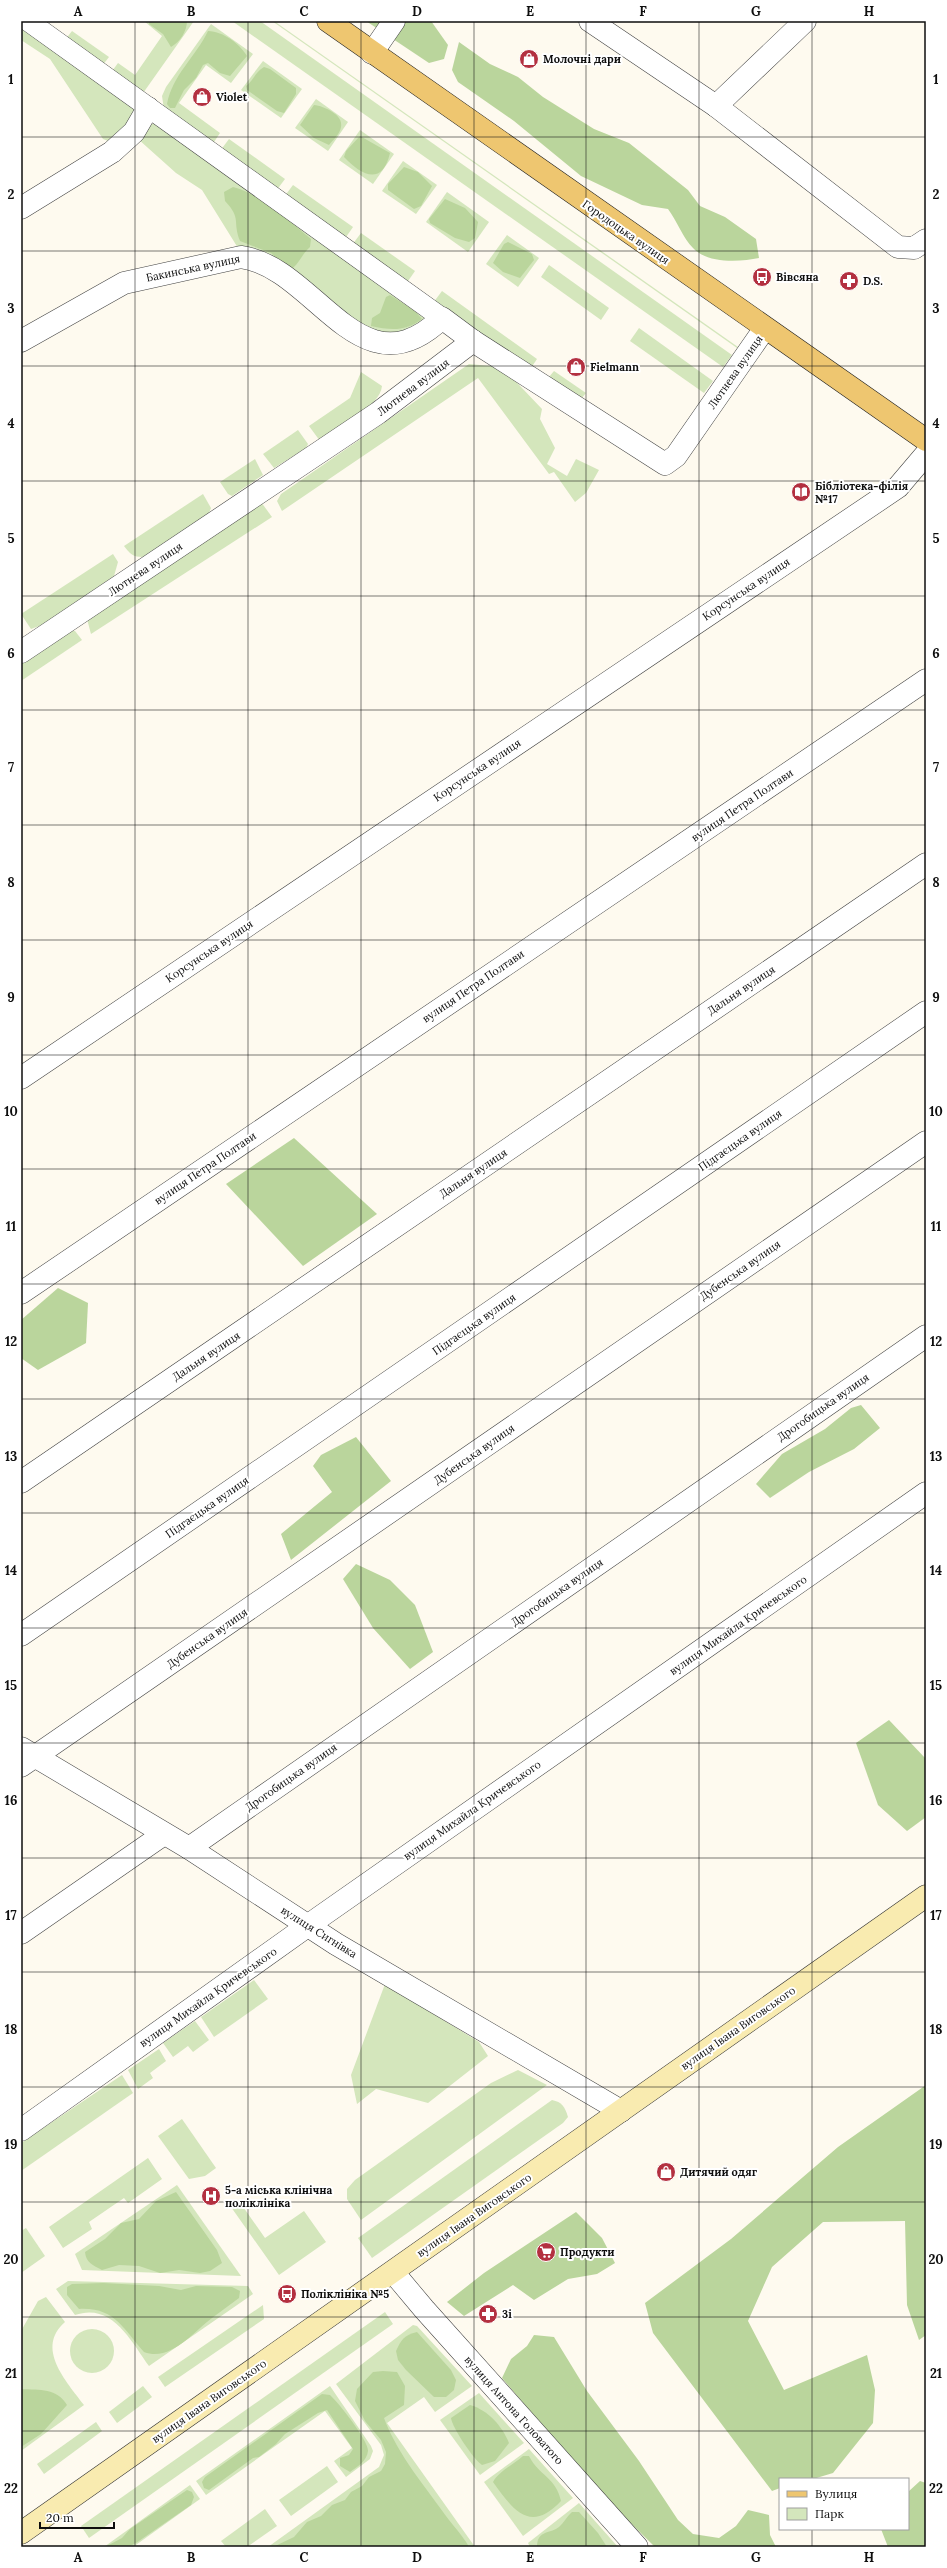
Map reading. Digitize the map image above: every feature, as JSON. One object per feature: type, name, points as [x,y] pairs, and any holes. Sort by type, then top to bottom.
[{"type":"main road","name":"Городоцька вулиця","points":[[328,21],[926,440]]},
{"type":"main road","name":"вулиця Івана Виговського","points":[[21,2533],[926,1896]]},
{"type":"street","points":[[28,21],[473,341]]},
{"type":"street","points":[[372,52],[394,21]]},
{"type":"street","points":[[590,21],[716,106],[898,247],[914,248],[926,240]]},
{"type":"street","points":[[716,106],[806,21]]},
{"type":"street","points":[[21,208],[112,152],[134,132],[148,108]]},
{"type":"street","name":"Бакинська вулиця","points":[[21,341],[124,283],[241,257],[255,259],[268,266],[295,285],[350,330],[372,340],[396,344],[414,339],[428,331],[442,318]]},
{"type":"street","name":"Лютнева вулиця","points":[[21,652],[378,413],[473,341],[665,464],[676,456],[765,328]]},
{"type":"street","name":"Корсунська вулиця","points":[[21,1078],[898,487],[926,454]]},
{"type":"street","name":"вулиця Петра Полтави","points":[[21,1293],[926,680]]},
{"type":"street","name":"Дальня вулиця","points":[[21,1482],[926,864]]},
{"type":"street","name":"Підгаєцька вулиця","points":[[21,1635],[926,1012]]},
{"type":"street","name":"Дубенська вулиця","points":[[25,1757],[926,1142]]},
{"type":"street","name":"Дрогобицька вулиця","points":[[189,1848],[926,1336]]},
{"type":"street","name":"вулиця Михайла Кричевського","points":[[21,2130],[926,1493]]},
{"type":"street","name":"вулиця Сигнівка","points":[[25,1757],[189,1848],[308,1927],[621,2111]]},
{"type":"street","points":[[21,1933],[164,1834]]},
{"type":"street","name":"вулиця Антона Головатого","points":[[393,2272],[424,2310],[637,2547]]},
{"type":"green space","points":[[144,21],[194,21],[141,96],[110,74],[118,63],[135,75],[162,36]]},
{"type":"green space","points":[[149,21],[187,21],[186,29],[182,36],[171,47],[163,34],[149,24]]},
{"type":"green space","points":[[232,21],[260,21],[732,355],[723,367]]},
{"type":"green space","points":[[272,21],[274,21],[738,347],[737,348]]},
{"type":"green space","points":[[366,21],[431,21],[448,45],[444,59],[429,63]]},
{"type":"green space","points":[[211,24],[253,54],[231,83],[206,65],[179,103],[220,133],[212,145],[164,109],[162,96],[166,87]]},
{"type":"green space","points":[[21,25],[136,108],[135,115],[113,143],[103,139],[50,59],[21,40]]},
{"type":"green space","points":[[72,31],[109,57],[102,66],[65,40]]},
{"type":"green space","points":[[208,31],[220,34],[230,39],[244,51],[247,56],[230,76],[220,73],[208,63],[203,65],[196,78],[184,90],[175,108],[170,108],[167,104],[174,84]]},
{"type":"green space","points":[[459,42],[490,64],[518,77],[543,97],[594,129],[629,143],[688,190],[700,206],[725,217],[756,239],[759,258],[734,261],[707,257],[699,253],[689,244],[668,209],[642,205],[581,176],[514,121],[458,82],[452,70]]},
{"type":"green space","points":[[263,61],[302,89],[281,118],[241,90]]},
{"type":"green space","points":[[264,67],[270,69],[296,88],[296,94],[284,113],[277,111],[247,90],[246,86]]},
{"type":"green space","points":[[316,99],[348,122],[328,151],[295,128]]},
{"type":"green space","points":[[314,105],[328,109],[336,115],[341,123],[339,132],[329,145],[314,138],[300,125]]},
{"type":"green space","points":[[150,124],[159,124],[432,318],[427,322],[389,336],[369,331],[238,248],[202,190],[176,173],[138,139]]},
{"type":"green space","points":[[360,130],[394,154],[373,184],[339,160]]},
{"type":"green space","points":[[360,136],[390,153],[382,170],[376,174],[364,173],[357,169],[344,157],[346,151]]},
{"type":"green space","points":[[229,139],[285,179],[276,191],[220,151]]},
{"type":"green space","points":[[403,161],[437,185],[416,214],[382,191]]},
{"type":"green space","points":[[404,167],[418,172],[432,186],[421,206],[414,209],[388,190],[388,184]]},
{"type":"green space","points":[[293,185],[353,227],[344,240],[284,197]]},
{"type":"green space","points":[[233,187],[265,202],[311,239],[310,247],[293,268],[285,266],[271,253],[240,241],[235,216],[225,201],[224,192]]},
{"type":"green space","points":[[447,192],[489,222],[468,252],[426,222]]},
{"type":"green space","points":[[445,199],[465,208],[478,222],[475,238],[469,242],[455,238],[430,223],[429,219]]},
{"type":"green space","points":[[361,233],[415,271],[406,284],[352,245]]},
{"type":"green space","points":[[507,235],[539,258],[518,287],[486,264]]},
{"type":"green space","points":[[508,242],[532,254],[534,260],[520,278],[503,272],[493,263],[504,244]]},
{"type":"green space","points":[[549,265],[609,308],[601,320],[541,277]]},
{"type":"green space","points":[[442,291],[537,359],[529,371],[433,303]]},
{"type":"green space","points":[[390,295],[415,311],[422,319],[410,326],[397,329],[371,326],[372,318],[380,313],[386,297]]},
{"type":"green space","points":[[639,328],[713,381],[704,393],[630,341]]},
{"type":"green space","points":[[469,364],[502,367],[542,409],[540,419],[555,448],[547,464],[567,476],[576,459],[599,470],[586,493],[575,502],[554,472],[549,474],[478,378],[282,511],[277,501],[281,494]]},
{"type":"green space","points":[[554,371],[586,393],[580,400],[549,377]]},
{"type":"green space","points":[[361,372],[382,386],[379,394],[374,402],[357,417],[320,441],[309,426],[350,398]]},
{"type":"green space","points":[[298,430],[308,444],[306,448],[274,468],[263,454]]},
{"type":"green space","points":[[255,459],[263,475],[232,496],[228,494],[220,482]]},
{"type":"green space","points":[[203,494],[211,508],[209,513],[143,557],[132,554],[124,546]]},
{"type":"green space","points":[[261,502],[272,517],[91,634],[87,619]]},
{"type":"green space","points":[[113,554],[118,562],[114,576],[42,625],[31,629],[21,614]]},
{"type":"green space","points":[[71,631],[75,631],[82,640],[21,681],[21,663]]},
{"type":"green space","points":[[294,1138],[377,1214],[303,1266],[226,1184]]},
{"type":"green space","points":[[58,1288],[88,1303],[86,1343],[38,1370],[21,1358],[21,1320]]},
{"type":"green space","points":[[861,1405],[880,1428],[854,1449],[809,1472],[770,1498],[756,1484],[782,1454],[825,1429],[851,1408]]},
{"type":"green space","points":[[356,1437],[391,1481],[291,1560],[281,1534],[332,1492],[313,1466],[321,1455]]},
{"type":"green space","points":[[356,1564],[390,1580],[415,1605],[433,1652],[410,1669],[373,1628],[343,1579]]},
{"type":"green space","points":[[889,1720],[926,1759],[926,1817],[907,1831],[878,1805],[856,1743]]},
{"type":"green space","points":[[254,1980],[268,1999],[214,2037],[201,2017]]},
{"type":"green space","points":[[385,1984],[479,2042],[488,2056],[428,2103],[376,2089],[357,2104],[351,2075]]},
{"type":"green space","points":[[195,2021],[209,2040],[193,2052],[188,2046],[173,2057],[163,2043]]},
{"type":"green space","points":[[159,2049],[166,2061],[150,2073],[153,2078],[138,2089],[128,2070]]},
{"type":"green space","points":[[518,2070],[547,2085],[361,2220],[347,2199],[347,2189],[355,2180],[491,2083]]},
{"type":"green space","points":[[122,2075],[133,2093],[21,2171],[21,2143]]},
{"type":"green space","points":[[926,2085],[926,2335],[919,2340],[907,2305],[905,2221],[823,2222],[772,2267],[748,2321],[784,2390],[867,2355],[875,2390],[873,2423],[833,2473],[816,2478],[779,2478],[779,2488],[772,2491],[653,2333],[645,2303],[731,2239],[838,2147]]},
{"type":"green space","points":[[552,2100],[561,2104],[566,2110],[568,2117],[563,2123],[372,2258],[358,2238]]},
{"type":"green space","points":[[182,2119],[216,2168],[205,2176],[189,2179],[158,2136]]},
{"type":"green space","points":[[148,2158],[162,2179],[128,2203],[124,2198],[89,2222],[92,2229],[63,2248],[49,2227]]},
{"type":"green space","points":[[177,2185],[241,2276],[82,2270],[75,2254]]},
{"type":"green space","points":[[176,2192],[217,2250],[222,2263],[210,2271],[200,2273],[179,2270],[160,2273],[139,2266],[119,2265],[102,2270],[88,2261],[85,2252],[105,2239],[121,2223],[139,2219],[156,2201]]},
{"type":"green space","points":[[239,2201],[265,2238],[304,2211],[326,2242],[279,2275],[231,2207]]},
{"type":"green space","points":[[576,2212],[602,2238],[615,2263],[597,2274],[568,2279],[534,2300],[513,2285],[464,2316],[447,2302],[484,2273]]},
{"type":"green space","points":[[26,2228],[45,2256],[21,2273],[21,2231]]},
{"type":"green space","points":[[68,2281],[248,2286],[253,2294],[149,2366],[127,2335],[110,2319],[100,2314],[88,2312],[75,2315],[56,2289]]},
{"type":"green space","points":[[103,2283],[159,2286],[181,2290],[196,2286],[232,2287],[240,2291],[239,2298],[181,2344],[163,2353],[154,2354],[144,2352],[124,2328],[110,2316],[91,2309],[79,2309],[67,2295],[67,2287],[72,2284]]},
{"type":"green space","points":[[46,2297],[65,2322],[56,2332],[53,2343],[53,2353],[56,2364],[69,2386],[84,2405],[21,2451],[21,2331],[38,2301]]},
{"type":"green space","points":[[263,2305],[264,2319],[165,2387],[158,2377]]},
{"type":"green space","points":[[385,2312],[393,2324],[89,2538],[81,2526]]},
{"type":"green space","points":[[413,2325],[417,2326],[472,2386],[435,2412],[424,2397],[387,2423],[475,2547],[268,2547],[379,2467],[384,2455],[381,2445],[336,2384]]},
{"type":"green space","points":[[88,2329],[96,2329],[101,2330],[108,2335],[113,2342],[113,2360],[108,2367],[101,2372],[88,2373],[80,2370],[73,2363],[70,2355],[70,2347],[73,2339],[80,2332]]},
{"type":"green space","points":[[417,2332],[451,2370],[456,2380],[454,2390],[446,2397],[434,2397],[406,2370],[398,2360],[396,2351],[401,2341],[406,2336]]},
{"type":"green space","points":[[534,2335],[554,2337],[587,2391],[639,2461],[678,2520],[693,2534],[719,2538],[736,2526],[748,2510],[769,2515],[770,2535],[776,2547],[655,2547],[596,2489],[502,2378],[511,2359],[527,2346]]},
{"type":"green space","points":[[373,2372],[397,2372],[405,2386],[404,2405],[384,2418],[390,2431],[404,2458],[469,2547],[273,2547],[294,2537],[307,2522],[321,2516],[332,2505],[345,2500],[351,2492],[362,2486],[369,2477],[381,2471],[385,2464],[386,2452],[381,2440],[365,2421],[355,2401],[357,2389]]},
{"type":"green space","points":[[143,2386],[152,2397],[117,2423],[109,2412]]},
{"type":"green space","points":[[330,2386],[371,2446],[373,2451],[370,2459],[346,2477],[334,2461],[352,2448],[325,2411],[206,2495],[196,2481]]},
{"type":"green space","points":[[21,2389],[41,2390],[53,2393],[63,2399],[67,2405],[41,2434],[21,2447]]},
{"type":"green space","points":[[479,2393],[524,2443],[480,2475],[440,2420]]},
{"type":"green space","points":[[322,2394],[330,2395],[334,2399],[364,2439],[368,2451],[366,2458],[359,2466],[350,2472],[340,2466],[340,2458],[349,2455],[353,2449],[327,2410],[318,2413],[285,2434],[276,2444],[259,2457],[253,2458],[209,2490],[204,2488],[202,2482],[205,2477]]},
{"type":"green space","points":[[470,2405],[477,2407],[494,2420],[509,2443],[495,2461],[482,2465],[478,2462],[464,2443],[452,2422],[451,2418]]},
{"type":"green space","points":[[96,2422],[102,2431],[44,2474],[37,2464]]},
{"type":"green space","points":[[529,2449],[573,2498],[523,2536],[484,2482]]},
{"type":"green space","points":[[523,2456],[529,2456],[533,2463],[551,2481],[559,2493],[561,2501],[550,2511],[540,2516],[531,2517],[515,2509],[493,2482],[502,2471]]},
{"type":"green space","points":[[327,2466],[338,2482],[291,2516],[279,2500]]},
{"type":"green space","points":[[920,2481],[926,2483],[926,2547],[888,2547],[881,2530],[909,2530],[909,2491]]},
{"type":"green space","points":[[190,2485],[200,2499],[133,2547],[104,2547]]},
{"type":"green space","points":[[187,2490],[192,2492],[194,2497],[191,2505],[128,2547],[105,2547],[122,2538],[130,2529]]},
{"type":"green space","points":[[579,2503],[618,2547],[530,2547],[528,2543]]},
{"type":"green space","points":[[265,2509],[277,2526],[247,2547],[226,2547],[221,2541]]},
{"type":"green space","points":[[572,2512],[579,2512],[598,2533],[607,2547],[537,2547],[539,2538],[542,2535],[559,2527]]},
{"type":"place","name":"Молочні дари","points":[[529,59]]},
{"type":"place","name":"Violet","points":[[202,97]]},
{"type":"place","name":"Вівсяна","points":[[762,277]]},
{"type":"place","name":"D.S.","points":[[849,281]]},
{"type":"place","name":"Fielmann","points":[[576,367]]},
{"type":"place","name":"Бібліотека-філія №17","points":[[801,492]]},
{"type":"place","name":"Дитячий одяг","points":[[666,2172]]},
{"type":"place","name":"5-а міська клінічна поліклініка","points":[[211,2196]]},
{"type":"place","name":"Продукти","points":[[546,2252]]},
{"type":"place","name":"Поліклініка №5","points":[[287,2294]]},
{"type":"place","name":"3і","points":[[488,2314]]}]
